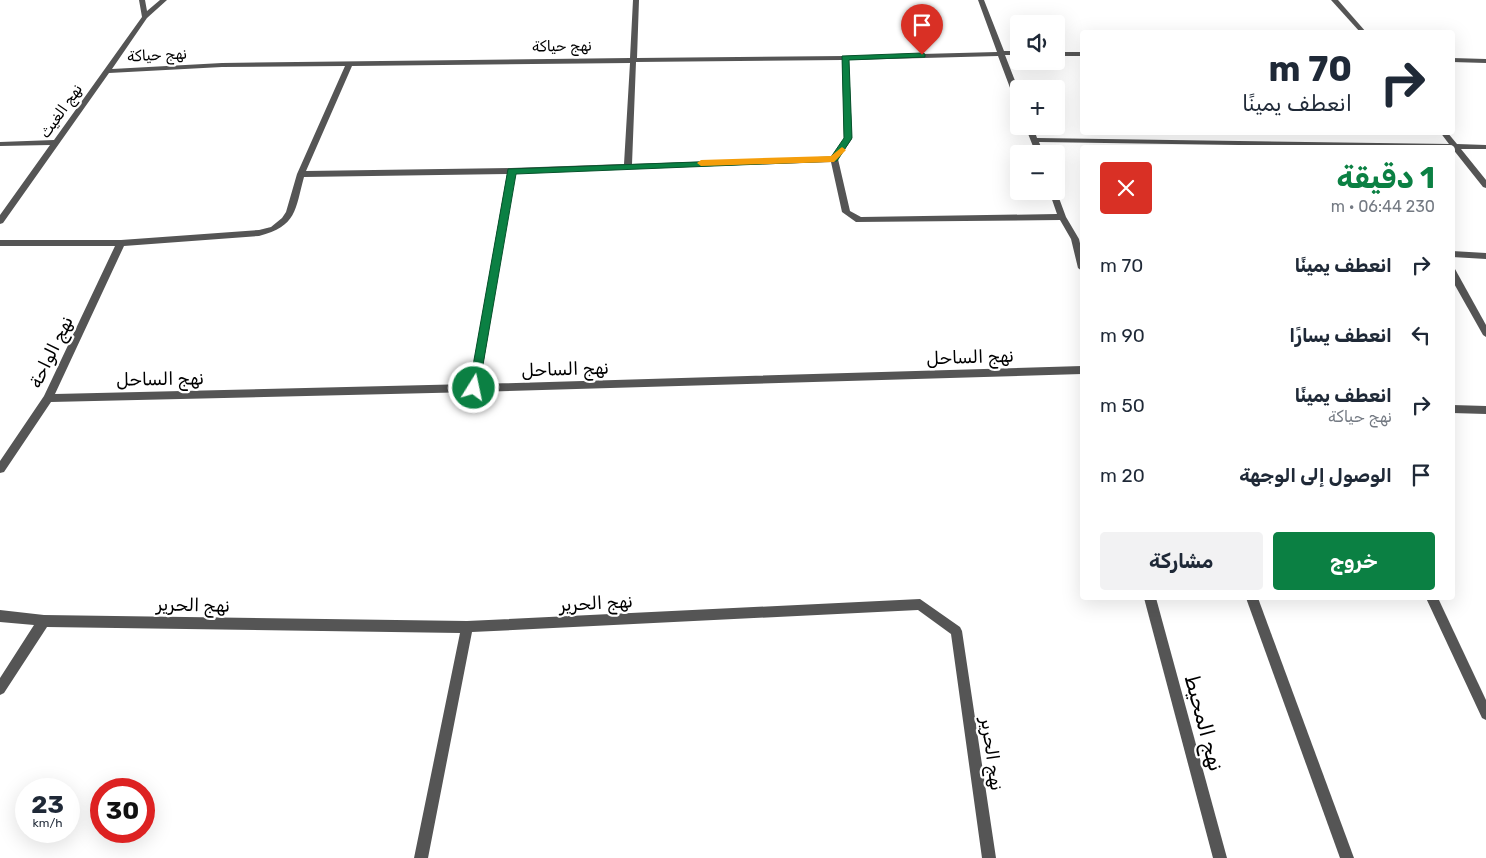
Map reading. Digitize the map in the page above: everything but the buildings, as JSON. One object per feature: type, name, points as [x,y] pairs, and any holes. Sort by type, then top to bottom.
[{"type":"street","points":[[142,0],[144,17]]},
{"type":"street","name":"نهج الغيث","points":[[0,220],[144,17],[164,0]]},
{"type":"street","points":[[628,166],[635,59],[636,0]]},
{"type":"street","points":[[980,0],[1011,80]]},
{"type":"street","points":[[1334,0],[1361,30]]},
{"type":"street","name":"نهج حياكة","points":[[106,71],[222,65],[845,58],[1010,53]]},
{"type":"street","points":[[1065,54],[1080,54]]},
{"type":"street","points":[[845,58],[848,138],[834,159],[846,212],[859,220],[1062,218]]},
{"type":"street","points":[[1455,60],[1486,61]]},
{"type":"street","points":[[0,243],[121,243],[259,233],[274,228],[285,220],[290,212],[301,174],[348,64]]},
{"type":"street","points":[[1032,135],[1036,145]]},
{"type":"street","points":[[1034,140],[1383,145]]},
{"type":"street","points":[[0,144],[56,142]]},
{"type":"street","points":[[1455,146],[1486,147]]},
{"type":"street","points":[[1455,148],[1486,185]]},
{"type":"street","points":[[301,174],[512,171],[834,159]]},
{"type":"street","points":[[474,388],[512,171]]},
{"type":"street","points":[[1056,200],[1062,218],[1079,239]]},
{"type":"street","name":"نهج الواحة","points":[[0,469],[48,398],[121,243]]},
{"type":"street","points":[[1455,254],[1486,256]]},
{"type":"street","points":[[1455,276],[1486,333]]},
{"type":"street","name":"نهج الساحل","points":[[48,398],[474,388],[1080,370]]},
{"type":"street","points":[[1455,410],[1486,410]]},
{"type":"street","name":"نهج المحيط","points":[[1151,600],[1220,858]]},
{"type":"street","points":[[1253,600],[1347,858]]},
{"type":"street","points":[[1433,600],[1486,714]]},
{"type":"street","name":"نهج الحرير","points":[[0,616],[44,621],[468,627],[920,604],[956,630],[989,858]]},
{"type":"street","points":[[0,689],[44,621]]},
{"type":"street","points":[[421,858],[468,627]]},
{"type":"slow traffic","points":[[701,163],[834,159],[842,150]]},
{"type":"route","points":[[474,388],[512,171],[834,159],[848,138],[845,58],[922,55]]}]
